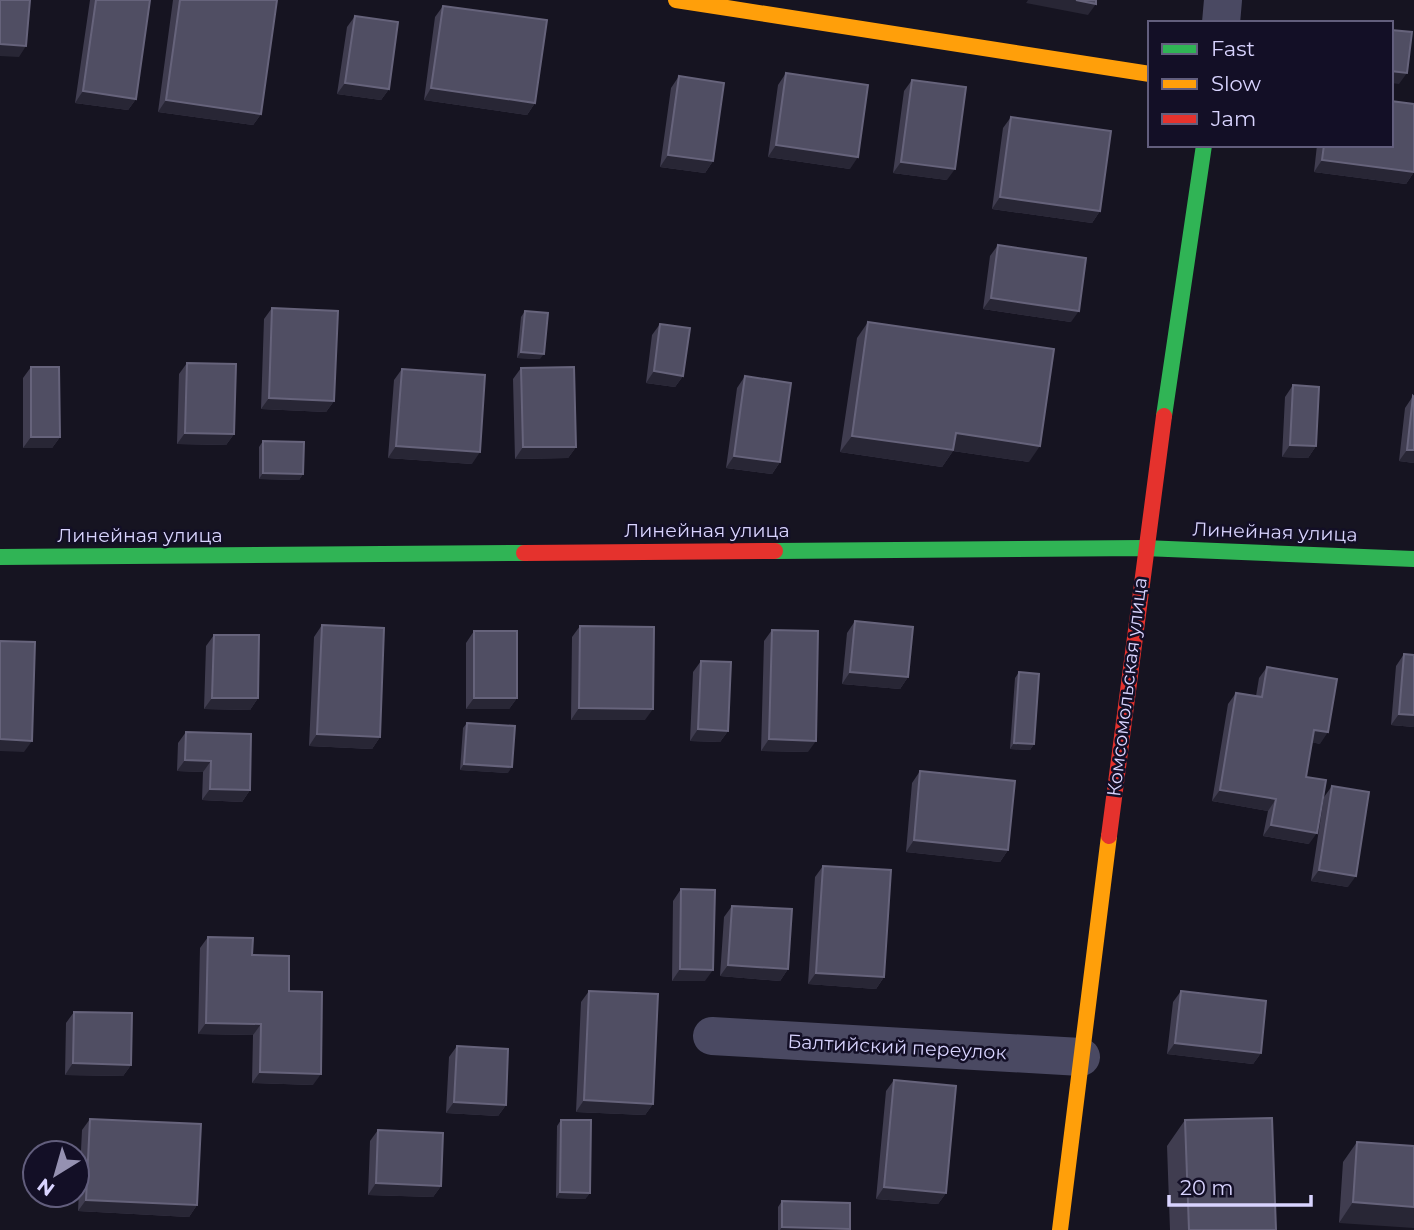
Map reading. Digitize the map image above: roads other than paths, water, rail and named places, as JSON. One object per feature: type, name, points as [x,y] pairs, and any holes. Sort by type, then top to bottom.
[{"type":"street","points":[[676,0],[1148,74]]},
{"type":"street","points":[[1221,21],[1223,0]]},
{"type":"street","name":"Комсомольская улица","points":[[1060,1230],[1144,548],[1204,147]]},
{"type":"street","name":"Линейная улица","points":[[0,557],[1144,548],[1414,559]]},
{"type":"street","name":"Балтийский переулок","points":[[712,1037],[1081,1057]]}]
